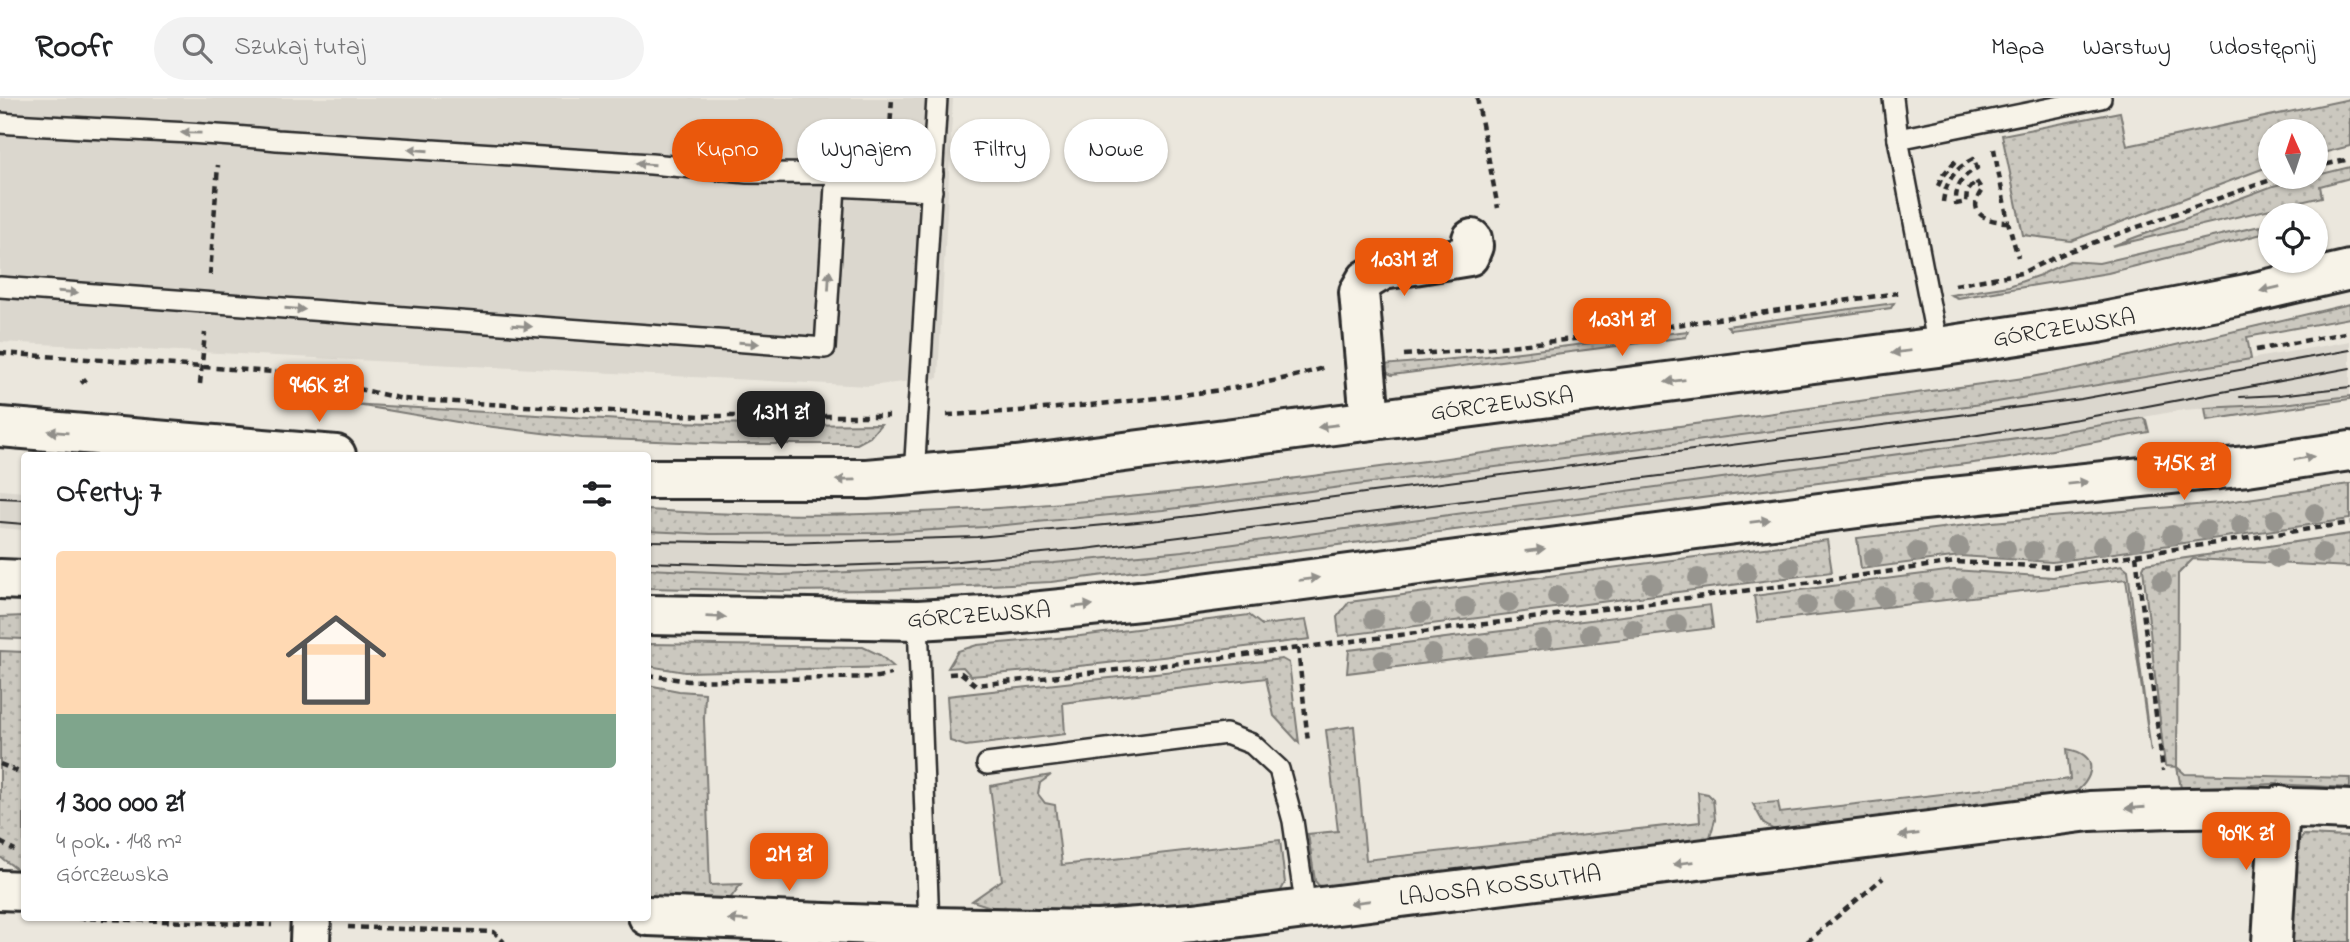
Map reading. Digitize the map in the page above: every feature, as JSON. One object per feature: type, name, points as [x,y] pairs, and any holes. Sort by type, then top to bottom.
[{"type":"main road","points":[[1370,420],[1359,292],[1366,280],[1383,271],[1469,256],[1473,246],[1486,230]]},
{"type":"main road","name":"GÓRCZEWSKA","points":[[651,479],[780,481],[915,476],[1016,466],[1938,347],[2098,323],[2247,294],[2350,270]]},
{"type":"main road","points":[[0,427],[300,452]]},
{"type":"main road","name":"GÓRCZEWSKA","points":[[651,615],[918,620],[1002,615],[1149,600],[1904,502],[2248,466],[2350,451]]},
{"type":"main road","points":[[0,579],[21,580]]},
{"type":"main road","points":[[2272,942],[2280,806]]},
{"type":"main road","name":"LAJOSA KOSSUTHA","points":[[651,916],[925,935],[1098,930],[1193,923],[2090,811],[2280,806],[2350,810]]},
{"type":"main road","points":[[0,890],[21,891]]},
{"type":"main road","points":[[310,942],[311,921]]},
{"type":"lane","points":[[915,476],[937,98]]},
{"type":"lane","points":[[1893,98],[1898,139],[1938,347]]},
{"type":"lane","points":[[1898,139],[2101,98]]},
{"type":"lane","points":[[0,123],[221,134],[747,173],[932,183]]},
{"type":"lane","points":[[0,287],[825,348],[835,186],[932,183]]},
{"type":"lane","points":[[918,620],[925,935]]},
{"type":"lane","points":[[987,764],[1226,734],[1252,744],[1279,769],[1293,821],[1306,909]]},
{"type":"path","points":[[1477,98],[1486,230]]},
{"type":"path","points":[[1993,145],[2008,222],[2018,257]]},
{"type":"path","points":[[1960,156],[1938,183],[1936,207],[1943,207],[1943,197],[1951,177],[1973,159],[1977,168],[1963,177],[1955,195],[1956,204],[1966,202],[1967,192],[1976,181],[1982,190],[1977,204],[1983,217],[1991,222],[2008,222]]},
{"type":"path","points":[[2328,164],[2350,159]]},
{"type":"path","points":[[209,279],[219,162]]},
{"type":"path","points":[[0,354],[289,373],[402,399],[699,416],[919,416],[1019,412],[1226,390],[1292,378],[1339,362],[1592,337],[1928,289],[2021,273],[2067,252],[2258,184]]},
{"type":"path","points":[[200,384],[206,330]]},
{"type":"path","points":[[2256,350],[2350,332]]},
{"type":"path","points":[[81,383],[90,376]]},
{"type":"path","points":[[651,675],[688,681],[961,673],[976,685],[1182,663],[1955,562],[2054,567],[2350,523]]},
{"type":"path","points":[[2136,555],[2163,774],[2170,780],[2174,807]]},
{"type":"path","points":[[1298,648],[1308,742]]},
{"type":"path","points":[[0,764],[21,773]]},
{"type":"path","points":[[1807,942],[1892,870]]},
{"type":"shaded area","points":[[0,98],[953,98],[938,378],[869,386],[0,342]]},
{"type":"shaded area","points":[[2350,99],[2350,146],[2328,152],[2328,119],[2258,119],[2258,171],[2071,241],[2023,235],[2002,135],[2120,112],[2127,146]]},
{"type":"shaded area","points":[[2350,167],[2350,178],[2328,184],[2328,172]]},
{"type":"shaded area","points":[[2265,189],[2321,189],[2322,197],[2296,203],[2258,203],[2258,212],[2112,246]]},
{"type":"shaded area","points":[[2258,226],[2258,235],[2108,273],[1958,298],[1951,295],[2009,286],[2069,261],[2099,263]]},
{"type":"shaded area","points":[[1894,303],[1891,308],[1731,330],[1727,326]]},
{"type":"shaded area","points":[[2350,304],[2350,318],[2247,337],[2251,359],[1997,402],[1163,510],[984,527],[883,533],[710,534],[651,531],[651,510],[856,514],[1063,503],[1167,493],[1373,468],[2069,370]]},
{"type":"shaded area","points":[[1688,331],[1686,337],[1392,375],[1386,372],[1382,365],[1487,356]]},
{"type":"shaded area","points":[[2350,341],[2350,396],[2183,410],[2054,433],[1183,551],[1041,564],[781,575],[651,569],[651,531],[710,534],[876,531],[1077,520],[1997,402]]},
{"type":"shaded area","points":[[2350,396],[2350,399],[2207,420],[2205,408],[2282,404]]},
{"type":"shaded area","points":[[351,404],[638,421],[881,424],[870,437],[857,444],[730,444],[582,438],[469,424]]},
{"type":"shaded area","points":[[2143,418],[2149,432],[2004,459],[1051,582],[883,590],[651,588],[651,569],[781,575],[1054,563],[1183,551],[2054,433]]},
{"type":"shaded area","points":[[2350,484],[2350,519],[2052,562],[1960,556],[1861,569],[1857,538],[1992,522],[2220,503]]},
{"type":"shaded area","points":[[0,490],[21,492],[21,530],[0,528]]},
{"type":"shaded area","points":[[2350,534],[2350,567],[2193,559],[2178,574],[2177,767],[2165,766],[2143,568],[2145,564]]},
{"type":"shaded area","points":[[1827,540],[1832,572],[1339,636],[1337,617],[1349,602]]},
{"type":"shaded area","points":[[2122,565],[2128,570],[2151,752],[2126,579],[1758,622],[1754,596],[1954,570],[2053,577]]},
{"type":"shaded area","points":[[1710,605],[1713,628],[1347,673],[1349,650]]},
{"type":"shaded area","points":[[1249,615],[1262,625],[1306,620],[1310,639],[971,676],[963,667],[948,668],[958,651],[977,645],[1080,636]]},
{"type":"shaded area","points":[[21,616],[21,639],[0,638],[0,617]]},
{"type":"shaded area","points":[[651,644],[863,647],[880,655],[894,667],[685,672],[651,666]]},
{"type":"shaded area","points":[[0,651],[21,652],[21,872],[0,857]]},
{"type":"shaded area","points":[[1282,659],[1289,663],[1299,743],[1274,716],[1266,678],[1063,703],[1065,734],[966,746],[950,741],[947,696]]},
{"type":"shaded area","points":[[651,686],[705,693],[710,885],[741,884],[729,900],[651,899]]},
{"type":"shaded area","points":[[1354,726],[1366,860],[1700,822],[1698,792],[1708,794],[1713,799],[1715,820],[1710,837],[1700,843],[1321,888],[1315,881],[1308,834],[1338,831],[1326,730]]},
{"type":"shaded area","points":[[2067,749],[2085,756],[2090,768],[2085,782],[2071,796],[1778,832],[1764,824],[1753,804],[1778,802],[1780,813],[2070,779]]},
{"type":"shaded area","points":[[2177,767],[2185,774],[2350,778],[2350,788],[2275,784],[2181,788]]},
{"type":"shaded area","points":[[1051,775],[1040,783],[1038,794],[1045,803],[1055,805],[1062,865],[1280,840],[1285,883],[1279,894],[1127,912],[991,907],[972,901],[1002,880],[990,786]]},
{"type":"shaded area","points":[[2304,835],[2350,837],[2350,942],[2286,942],[2295,846]]},
{"type":"tram line","points":[[651,541],[782,543],[977,537],[1159,520],[2081,399],[2350,350]]},
{"type":"tram line","points":[[651,562],[805,567],[948,562],[1085,549],[1959,438],[2078,419],[2350,368]]},
{"type":"tram line","points":[[2240,397],[2350,387]]},
{"type":"tram line","points":[[0,498],[21,499]]},
{"type":"tram line","points":[[0,522],[21,524]]}]
